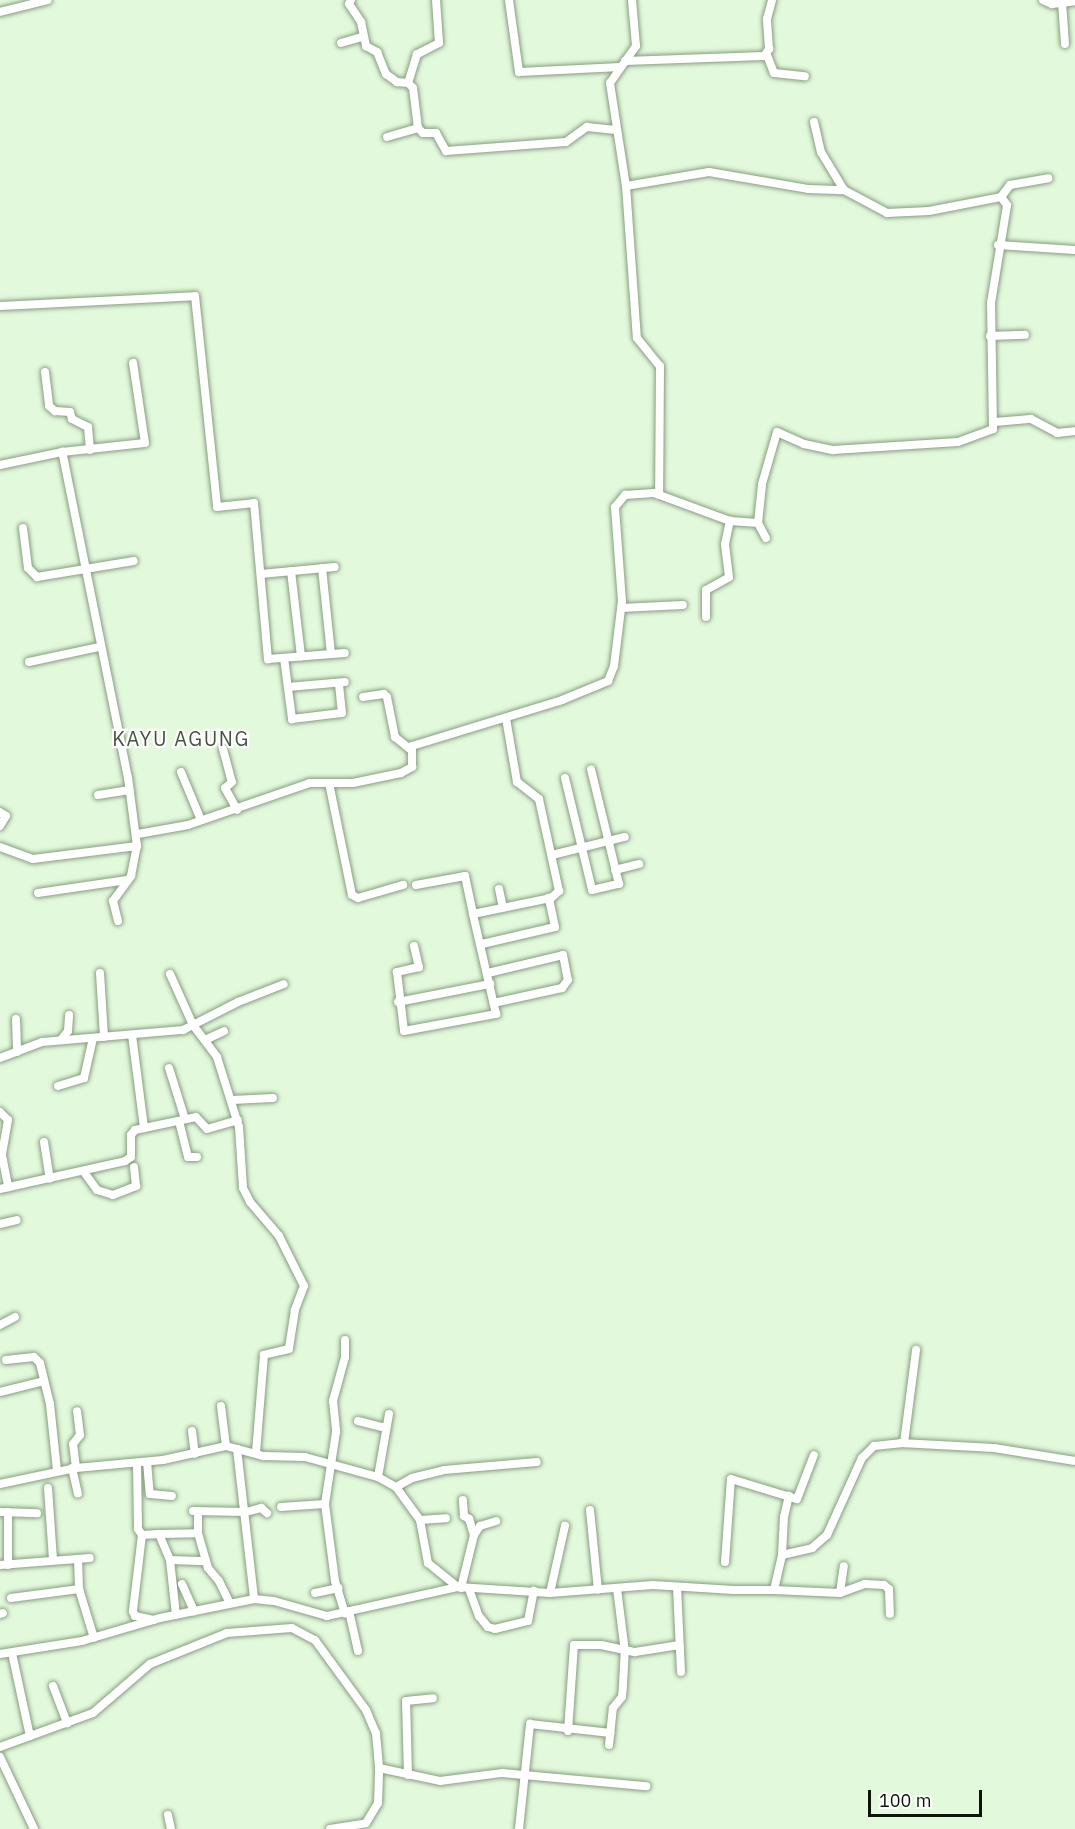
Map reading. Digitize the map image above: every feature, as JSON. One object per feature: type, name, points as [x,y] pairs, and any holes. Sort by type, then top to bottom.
[{"type":"street","points":[[0,12],[48,0]]},
{"type":"street","points":[[351,0],[349,4],[361,22],[362,37],[366,46],[376,52],[386,74],[397,82],[408,83],[413,87],[418,128],[423,133],[436,133],[443,149],[452,153],[566,142],[587,127],[616,130]]},
{"type":"street","points":[[408,83],[417,54],[439,43],[436,0]]},
{"type":"street","points":[[509,0],[519,72],[767,55]]},
{"type":"street","points":[[638,0],[632,0],[636,46],[610,83],[626,186],[637,338],[660,366],[659,495]]},
{"type":"street","points":[[772,0],[767,19],[770,40],[767,55],[774,73],[805,76]]},
{"type":"street","points":[[1043,0],[1075,1]]},
{"type":"street","points":[[1062,2],[1065,44]]},
{"type":"street","points":[[341,43],[362,37]]},
{"type":"street","points":[[813,122],[823,157],[844,190]]},
{"type":"street","points":[[387,137],[418,128]]},
{"type":"street","points":[[626,186],[703,171],[808,189],[844,190],[886,213],[929,211],[1001,197],[1010,185],[1048,178]]},
{"type":"street","points":[[766,538],[758,524],[762,484],[777,432],[812,446],[848,449],[971,440],[989,432],[995,422],[990,336],[993,275],[1007,205],[1001,197]]},
{"type":"street","points":[[998,245],[1075,250]]},
{"type":"street","points":[[0,306],[195,296],[217,507],[254,503],[268,659],[345,652]]},
{"type":"street","points":[[990,336],[1025,335]]},
{"type":"street","points":[[0,465],[62,452],[146,442],[133,363]]},
{"type":"street","points":[[45,372],[49,406],[70,412],[72,420],[84,423],[90,450]]},
{"type":"street","points":[[995,422],[1031,419],[1057,433],[1075,431]]},
{"type":"street","points":[[62,452],[138,834],[134,868],[113,901],[118,921]]},
{"type":"street","points":[[138,834],[237,810],[310,783],[353,783],[410,769],[411,750],[420,743],[506,718],[610,679],[621,608],[615,507],[630,493],[659,495],[730,521],[758,524]]},
{"type":"street","points":[[706,617],[706,590],[729,577],[725,544],[730,521]]},
{"type":"street","points":[[23,528],[31,575],[42,577],[134,561]]},
{"type":"street","points":[[261,574],[335,567]]},
{"type":"street","points":[[322,568],[331,654]]},
{"type":"street","points":[[291,571],[301,656]]},
{"type":"street","points":[[621,608],[683,605]]},
{"type":"street","points":[[28,662],[99,647]]},
{"type":"street","points":[[285,658],[288,687],[292,719],[342,712],[342,682],[288,687]]},
{"type":"street","points":[[363,698],[384,694],[387,697],[394,737],[411,750]]},
{"type":"street","points":[[473,914],[549,898],[556,895],[560,886],[539,799],[517,782],[506,718]]},
{"type":"street","points":[[223,748],[232,783],[225,788],[237,810]]},
{"type":"street","points":[[565,778],[592,890],[619,884],[591,769]]},
{"type":"street","points":[[182,772],[201,820]]},
{"type":"street","points":[[329,783],[352,896],[358,898],[403,885]]},
{"type":"street","points":[[98,795],[130,790]]},
{"type":"street","points":[[0,812],[6,816],[0,826]]},
{"type":"street","points":[[552,855],[625,837]]},
{"type":"street","points":[[0,847],[33,859],[93,855],[137,846]]},
{"type":"street","points":[[615,870],[639,864]]},
{"type":"street","points":[[414,946],[418,967],[397,972],[398,1002],[404,1031],[496,1014],[465,876],[416,885]]},
{"type":"street","points":[[38,893],[127,880]]},
{"type":"street","points":[[499,889],[503,908]]},
{"type":"street","points":[[482,944],[555,927],[549,898]]},
{"type":"street","points":[[488,973],[563,955],[568,980],[562,987],[494,1003]]},
{"type":"street","points":[[100,973],[104,1037]]},
{"type":"street","points":[[170,974],[193,1025],[218,1057],[238,1120],[243,1188],[250,1202],[293,1259],[304,1292],[295,1310],[289,1349],[264,1355],[256,1453]]},
{"type":"street","points":[[0,1058],[61,1040],[132,1035],[193,1025],[238,1002],[284,984]]},
{"type":"street","points":[[398,1002],[490,984]]},
{"type":"street","points":[[61,1040],[68,1031],[69,1015]]},
{"type":"street","points":[[15,1019],[17,1052]]},
{"type":"street","points":[[205,1040],[224,1031]]},
{"type":"street","points":[[132,1035],[144,1128]]},
{"type":"street","points":[[58,1086],[84,1078],[93,1038]]},
{"type":"street","points":[[169,1068],[182,1120],[188,1157],[196,1157]]},
{"type":"street","points":[[232,1100],[273,1098]]},
{"type":"street","points":[[0,1112],[8,1120],[2,1155],[4,1188],[84,1172],[129,1159],[132,1131],[198,1117],[208,1129],[238,1120]]},
{"type":"street","points":[[44,1142],[50,1179]]},
{"type":"street","points":[[84,1172],[97,1190],[113,1195],[135,1186],[134,1167]]},
{"type":"street","points":[[0,1224],[17,1220]]},
{"type":"street","points":[[0,1325],[15,1317]]},
{"type":"street","points":[[345,1340],[345,1357],[333,1401],[336,1432],[325,1504],[338,1588],[358,1651]]},
{"type":"street","points":[[904,1443],[916,1350]]},
{"type":"street","points":[[6,1360],[38,1359],[44,1382],[57,1471]]},
{"type":"street","points":[[0,1392],[44,1382]]},
{"type":"street","points":[[221,1406],[226,1446]]},
{"type":"street","points":[[77,1411],[81,1436],[74,1444],[74,1468],[78,1492]]},
{"type":"street","points":[[378,1477],[389,1414]]},
{"type":"street","points":[[358,1421],[386,1428]]},
{"type":"street","points":[[192,1431],[195,1454]]},
{"type":"street","points":[[782,1555],[812,1548],[827,1535],[866,1452],[879,1445],[904,1443],[994,1448],[1075,1461]]},
{"type":"street","points":[[0,1484],[74,1468],[147,1462],[226,1446],[256,1453],[330,1462],[378,1477],[396,1487],[420,1520],[428,1563],[463,1588],[488,1627],[495,1629],[528,1621],[534,1591]]},
{"type":"street","points":[[237,1449],[246,1512],[254,1599]]},
{"type":"street","points":[[725,1562],[731,1479],[797,1499],[814,1455]]},
{"type":"street","points":[[147,1462],[150,1494],[172,1496]]},
{"type":"street","points":[[396,1487],[412,1478],[444,1470],[537,1462]]},
{"type":"street","points":[[137,1463],[138,1529],[142,1535],[133,1611],[135,1616],[154,1620]]},
{"type":"street","points":[[48,1488],[53,1560]]},
{"type":"street","points":[[774,1590],[782,1555],[784,1516],[789,1496]]},
{"type":"street","points":[[463,1500],[464,1516],[469,1519],[474,1535]]},
{"type":"street","points":[[281,1507],[325,1504]]},
{"type":"street","points":[[230,1604],[206,1561],[195,1511],[246,1512],[261,1508],[267,1513]]},
{"type":"street","points":[[590,1510],[598,1590]]},
{"type":"street","points":[[37,1512],[4,1512],[4,1565],[90,1558]]},
{"type":"street","points":[[420,1520],[446,1518]]},
{"type":"street","points":[[463,1588],[474,1535],[480,1526],[496,1521]]},
{"type":"street","points":[[550,1593],[566,1526]]},
{"type":"street","points":[[142,1535],[198,1533]]},
{"type":"street","points":[[159,1534],[170,1560],[176,1614]]},
{"type":"street","points":[[78,1559],[80,1589],[94,1638]]},
{"type":"street","points":[[170,1560],[206,1561]]},
{"type":"street","points":[[840,1593],[844,1566]]},
{"type":"street","points":[[182,1584],[194,1611]]},
{"type":"street","points":[[0,1654],[94,1638],[176,1614],[254,1599],[274,1600],[327,1616],[463,1588],[550,1593],[653,1585],[840,1593],[865,1584],[886,1586],[890,1614]]},
{"type":"street","points":[[676,1587],[681,1672]]},
{"type":"street","points":[[315,1593],[338,1588]]},
{"type":"street","points":[[11,1598],[80,1589]]},
{"type":"street","points":[[609,1745],[613,1708],[622,1697],[624,1649],[617,1589]]},
{"type":"street","points":[[0,1747],[67,1724],[100,1708],[150,1664],[227,1634],[292,1628],[315,1640],[366,1710],[376,1732],[379,1768],[378,1803],[366,1826],[330,1829]]},
{"type":"street","points":[[568,1731],[573,1646],[584,1644],[635,1652],[679,1645]]},
{"type":"street","points":[[12,1653],[30,1736]]},
{"type":"street","points":[[53,1686],[67,1724]]},
{"type":"street","points":[[408,1775],[406,1701],[433,1698]]},
{"type":"street","points":[[519,1829],[522,1776],[530,1724],[568,1731],[610,1733]]},
{"type":"street","points":[[1,1762],[34,1829]]},
{"type":"street","points":[[379,1768],[440,1781],[490,1774],[559,1775],[646,1786]]},
{"type":"street","points":[[168,1815],[171,1829]]},
{"type":"district","name":"KAYU AGUNG","points":[[181,738]]}]
